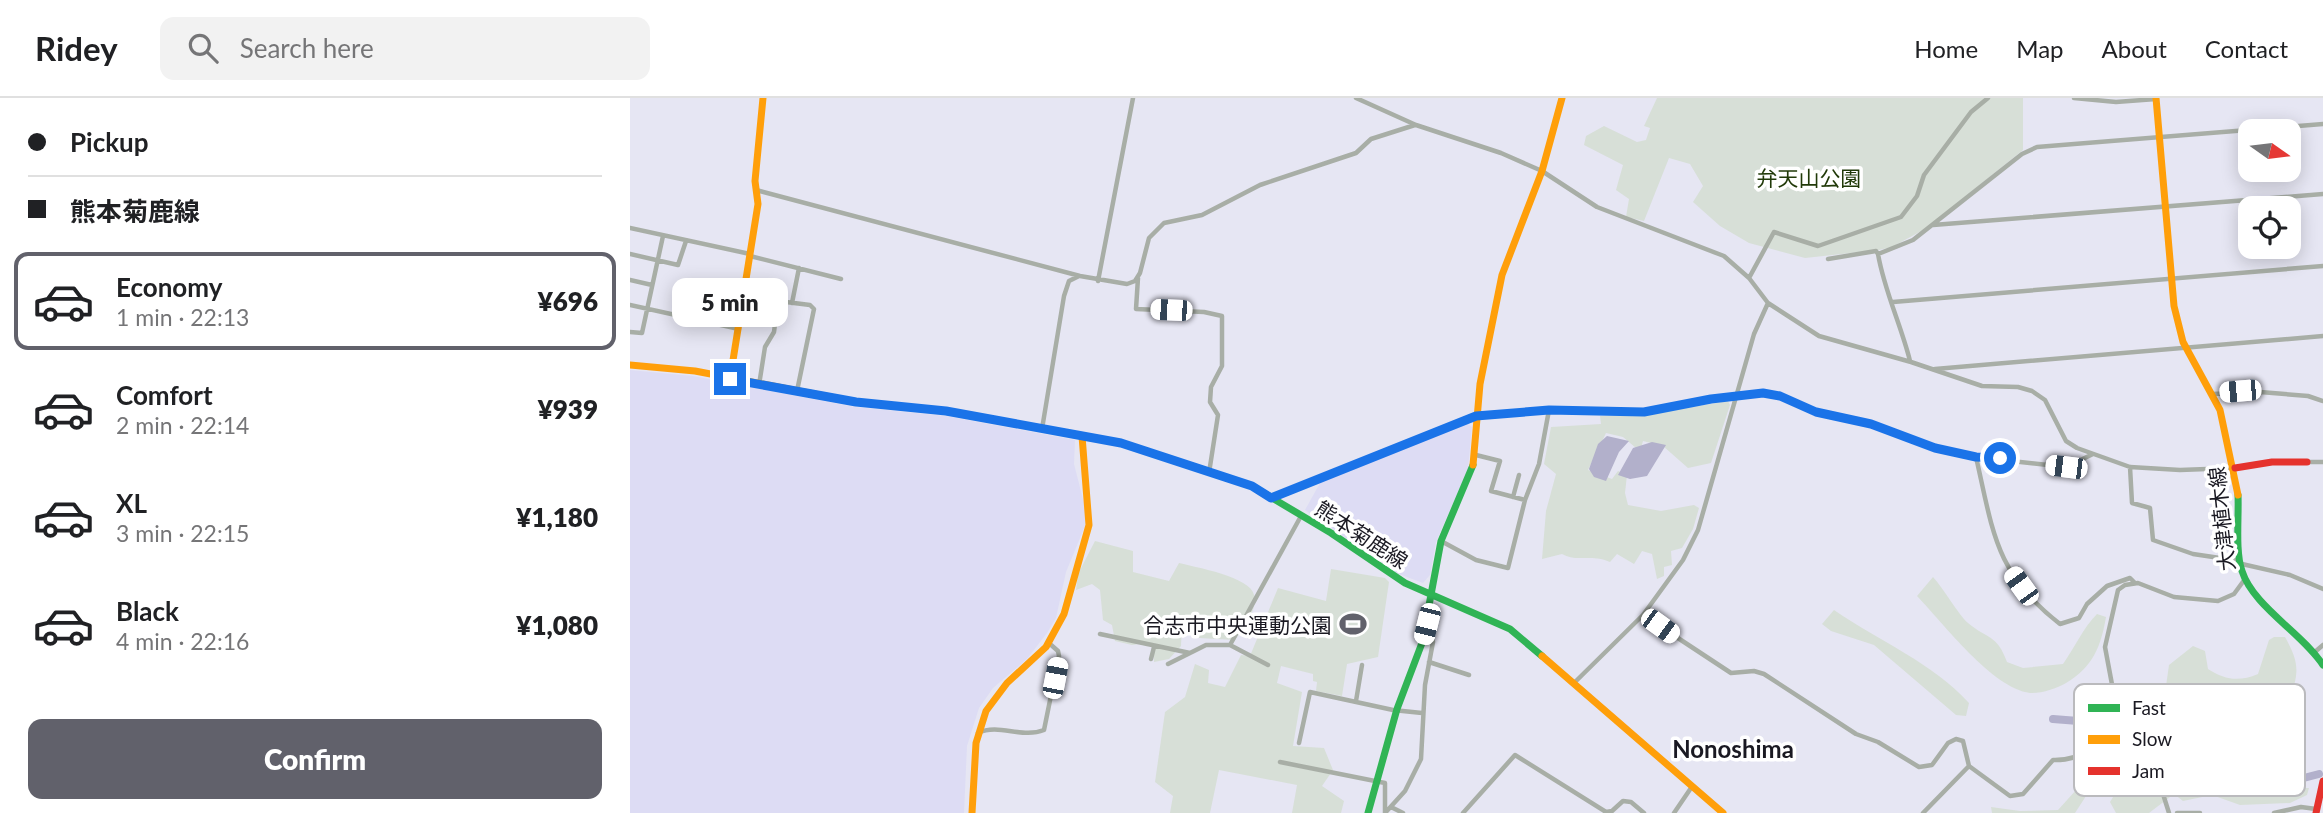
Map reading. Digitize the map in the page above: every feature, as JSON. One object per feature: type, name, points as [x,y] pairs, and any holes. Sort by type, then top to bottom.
[{"type":"main road","points":[[730,379],[741,329],[758,204],[755,168],[763,98]]},
{"type":"main road","points":[[1368,813],[1379,782],[1397,709],[1427,624],[1441,541],[1466,488],[1476,455],[1476,416],[1502,275],[1542,171],[1562,98]]},
{"type":"main road","name":"大津植木線","points":[[2156,99],[2174,306],[2186,347],[2220,410],[2235,468],[2241,563],[2245,579],[2272,611],[2306,638],[2323,665]]},
{"type":"main road","name":"熊本菊鹿線","points":[[630,365],[695,371],[759,386],[946,411],[1121,443],[1252,486],[1358,550],[1390,574],[1432,596],[1510,629],[1723,813]]},
{"type":"main road","points":[[1319,479],[1476,416]]},
{"type":"main road","points":[[972,813],[977,733],[995,695],[1050,644],[1063,619],[1089,530],[1090,500],[1080,459],[1082,436]]},
{"type":"main road","points":[[2235,468],[2272,462],[2307,462]]},
{"type":"main road","points":[[2316,811],[2323,781]]},
{"type":"street","points":[[1098,281],[1133,98]]},
{"type":"street","points":[[1356,98],[1416,125],[1466,140],[1542,171],[1597,207],[1724,256],[1749,278],[1768,303],[1819,337],[1934,369],[1982,386],[2018,387],[2032,391],[2049,406],[2066,441],[2094,454],[2130,467],[2180,470],[2235,468]]},
{"type":"street","points":[[1749,278],[1774,232],[1818,246],[1900,217],[1917,196],[1924,175],[1971,112],[1988,98]]},
{"type":"street","points":[[2074,98],[2116,102],[2156,99]]},
{"type":"street","points":[[1878,254],[1913,240],[2022,154],[2037,146],[2323,124]]},
{"type":"street","points":[[1209,474],[1218,415],[1211,407],[1210,395],[1211,387],[1221,372],[1222,316],[1203,312],[1136,309],[1138,275],[1149,238],[1164,223],[1202,215],[1260,185],[1356,153],[1371,139],[1416,125]]},
{"type":"street","points":[[756,190],[1098,281],[1127,284],[1138,275]]},
{"type":"street","points":[[1932,225],[2323,194]]},
{"type":"street","points":[[630,228],[841,279]]},
{"type":"street","points":[[630,332],[641,334],[663,236]]},
{"type":"street","points":[[630,254],[680,264],[686,241]]},
{"type":"street","points":[[1828,259],[1876,251],[1910,362]]},
{"type":"street","points":[[1893,302],[2171,276],[2323,266]]},
{"type":"street","points":[[792,303],[799,268]]},
{"type":"street","points":[[1042,429],[1064,296],[1069,281],[1080,276]]},
{"type":"street","points":[[630,280],[652,285]]},
{"type":"street","points":[[745,295],[810,305],[814,309],[796,392]]},
{"type":"street","points":[[759,386],[765,347],[774,332],[778,301]]},
{"type":"street","points":[[1574,683],[1643,614],[1683,560],[1698,530],[1734,397],[1754,334],[1768,303]]},
{"type":"street","points":[[630,305],[741,329]]},
{"type":"street","points":[[1934,369],[2323,336]]},
{"type":"street","points":[[2212,394],[2260,392],[2308,396],[2323,401]]},
{"type":"street","points":[[1476,416],[1549,410],[1619,413],[1763,393],[1780,396],[1816,412],[1871,424],[1935,448],[1976,457],[2066,467],[2094,454]]},
{"type":"street","points":[[1441,541],[1476,560],[1495,567],[1508,568],[1525,500],[1539,464],[1549,410]]},
{"type":"street","points":[[1476,455],[1500,461],[1491,492],[1525,500]]},
{"type":"street","points":[[1976,457],[1994,541],[2021,586],[2060,624],[2076,620],[2107,586],[2130,578],[2135,583],[2174,597],[2218,601],[2234,594],[2245,579]]},
{"type":"street","points":[[2307,462],[2323,462]]},
{"type":"street","points":[[2130,467],[2132,503],[2150,508],[2153,540],[2193,554],[2290,575],[2323,589]]},
{"type":"street","points":[[1513,497],[1518,475]]},
{"type":"street","points":[[1271,498],[1319,479]]},
{"type":"street","points":[[1230,645],[1302,516]]},
{"type":"street","points":[[2112,684],[2105,647],[2108,627],[2119,590],[2135,583]]},
{"type":"street","points":[[1643,614],[1731,673],[1754,671],[1764,674],[1856,734],[1878,742],[1919,767],[1932,765],[1948,743],[1956,739],[1963,741],[1967,748],[1969,766],[2010,796],[2016,796],[2030,787],[2053,760],[2074,758]]},
{"type":"street","points":[[1385,813],[1405,790],[1421,759],[1422,713],[1433,642],[1427,624]]},
{"type":"street","points":[[1100,635],[1191,653]]},
{"type":"street","points":[[977,733],[990,727],[1036,733],[1044,730],[1059,656],[1058,650],[1050,644]]},
{"type":"street","points":[[1168,664],[1212,644],[1230,645],[1268,665]]},
{"type":"street","points":[[2316,651],[2323,645]]},
{"type":"street","points":[[1151,659],[1154,647]]},
{"type":"street","points":[[1429,662],[1469,676]]},
{"type":"street","points":[[1356,701],[1363,665]]},
{"type":"street","points":[[1299,743],[1310,692],[1422,713]]},
{"type":"street","points":[[1463,813],[1516,755],[1606,812],[1612,811],[1623,801],[1631,802],[1644,813]]},
{"type":"street","points":[[1280,762],[1379,782],[1386,786],[1385,813]]},
{"type":"street","points":[[1923,813],[1969,766]]},
{"type":"street","points":[[1674,813],[1691,788]]},
{"type":"street","points":[[2165,796],[2169,813]]},
{"type":"street","points":[[1391,807],[1403,813]]},
{"type":"street","points":[[2274,813],[2301,807],[2316,811]]},
{"type":"street","points":[[2177,813],[2200,813]]},
{"type":"shaded area","points":[[630,370],[693,376],[855,407],[946,416],[1075,440],[1074,464],[1086,511],[1085,526],[1066,572],[1056,618],[1027,659],[993,688],[979,708],[967,746],[964,813],[630,813]]},
{"type":"shaded area","points":[[1467,423],[1472,427],[1468,469],[1436,542],[1430,575],[1423,583],[1399,574],[1305,510],[1320,483]]},
{"type":"shaded area","points":[[1607,436],[1629,441],[1619,452],[1606,481],[1594,477],[1589,469],[1598,444]]},
{"type":"shaded area","points":[[1652,442],[1666,445],[1647,476],[1630,479],[1618,475],[1633,448]]},
{"type":"green space","name":"弁天山公園","points":[[1657,98],[2023,98],[2023,150],[1925,229],[1892,247],[1805,258],[1749,243],[1720,226],[1693,202],[1703,186],[1690,164],[1669,158],[1644,221],[1626,217],[1629,199],[1616,190],[1623,165],[1584,145],[1586,136],[1604,126],[1637,142],[1646,140],[1650,128],[1644,126]]},
{"type":"green space","points":[[1728,401],[1730,405],[1711,463],[1688,468],[1663,446],[1643,441],[1641,448],[1636,448],[1623,437],[1606,433],[1588,470],[1612,479],[1618,471],[1627,475],[1625,493],[1628,505],[1661,511],[1694,505],[1699,508],[1693,529],[1682,548],[1671,551],[1672,565],[1664,567],[1664,576],[1657,579],[1652,554],[1642,551],[1634,564],[1617,554],[1610,562],[1597,558],[1573,558],[1562,554],[1542,559],[1546,511],[1556,474],[1544,464],[1551,427],[1601,424],[1600,416],[1644,415]]},
{"type":"green space","points":[[1095,541],[1133,551],[1133,572],[1169,581],[1179,563],[1243,583],[1251,589],[1255,601],[1249,619],[1235,640],[1199,638],[1182,625],[1181,646],[1169,659],[1154,662],[1154,647],[1148,643],[1132,645],[1115,641],[1112,625],[1103,620],[1100,590],[1092,584],[1076,590],[1078,574]]},
{"type":"green space","points":[[1331,569],[1385,578],[1389,582],[1378,657],[1347,664],[1342,696],[1316,691],[1317,682],[1313,681],[1313,674],[1281,666],[1277,683],[1302,692],[1293,746],[1324,748],[1333,770],[1322,786],[1344,801],[1341,813],[1292,813],[1297,785],[1219,770],[1210,813],[1170,813],[1173,796],[1155,782],[1165,712],[1185,697],[1195,664],[1209,670],[1208,683],[1225,687],[1241,655],[1250,656],[1278,588],[1326,601]]},
{"type":"green space","points":[[1933,577],[1964,619],[1999,646],[2007,662],[2023,668],[2063,664],[2097,614],[2106,617],[2094,655],[2083,670],[2063,685],[2034,693],[2015,689],[2000,680],[1969,653],[1917,596]]},
{"type":"green space","points":[[1834,610],[1939,676],[1969,703],[1966,716],[1956,715],[1874,645],[1831,631],[1822,624]]},
{"type":"green space","points":[[2285,637],[2295,662],[2295,684],[2166,684],[2169,665],[2193,646],[2205,651],[2208,669],[2220,676],[2238,679],[2258,674],[2269,640]]},
{"type":"green space","points":[[2074,792],[2074,796],[2086,796],[2075,813],[1992,813],[1991,807],[2020,811],[2058,810]]},
{"type":"green space","points":[[2114,796],[2171,796],[2149,813],[2116,813],[2110,802]]},
{"type":"green space","points":[[2177,796],[2207,796],[2183,801]]},
{"type":"green space","points":[[2215,796],[2305,796],[2290,803],[2240,805]]},
{"type":"waterway","points":[[2053,719],[2074,721]]},
{"type":"waterway","points":[[2305,778],[2319,774]]},
{"type":"traffic: fast","points":[[1368,813],[1397,709],[1422,643],[1441,541],[1473,465]]},
{"type":"traffic: fast","points":[[1192,466],[1252,486],[1331,533],[1405,583],[1510,629],[1542,656]]},
{"type":"traffic: fast","points":[[2238,495],[2240,563],[2248,584],[2267,608],[2323,665]]},
{"type":"traffic: slow","points":[[730,379],[758,204],[755,181],[763,98]]},
{"type":"traffic: slow","points":[[1473,465],[1480,384],[1502,275],[1542,171],[1562,98]]},
{"type":"traffic: slow","points":[[2156,98],[2174,306],[2183,342],[2220,410],[2238,495]]},
{"type":"traffic: slow","points":[[630,365],[695,371],[856,402],[946,411],[1121,443],[1192,466]]},
{"type":"traffic: slow","points":[[1319,479],[1476,416]]},
{"type":"traffic: slow","points":[[972,813],[976,743],[986,711],[1007,683],[1046,647],[1064,614],[1089,525],[1082,436]]},
{"type":"traffic: slow","points":[[1542,656],[1723,813]]},
{"type":"traffic: jam","points":[[2235,468],[2272,462],[2307,462]]},
{"type":"traffic: jam","points":[[2316,813],[2323,781]]},
{"type":"place","name":"合志市中央運動公園","points":[[1353,624]]},
{"type":"district","name":"Nonoshima","points":[[1733,748]]},
{"type":"route","points":[[730,379],[856,402],[946,411],[1121,443],[1189,468],[1252,486],[1271,498],[1460,420],[1476,416],[1549,410],[1644,412],[1711,399],[1763,393],[1780,396],[1816,412],[1871,424],[1935,448],[1976,457],[2000,458]]}]
